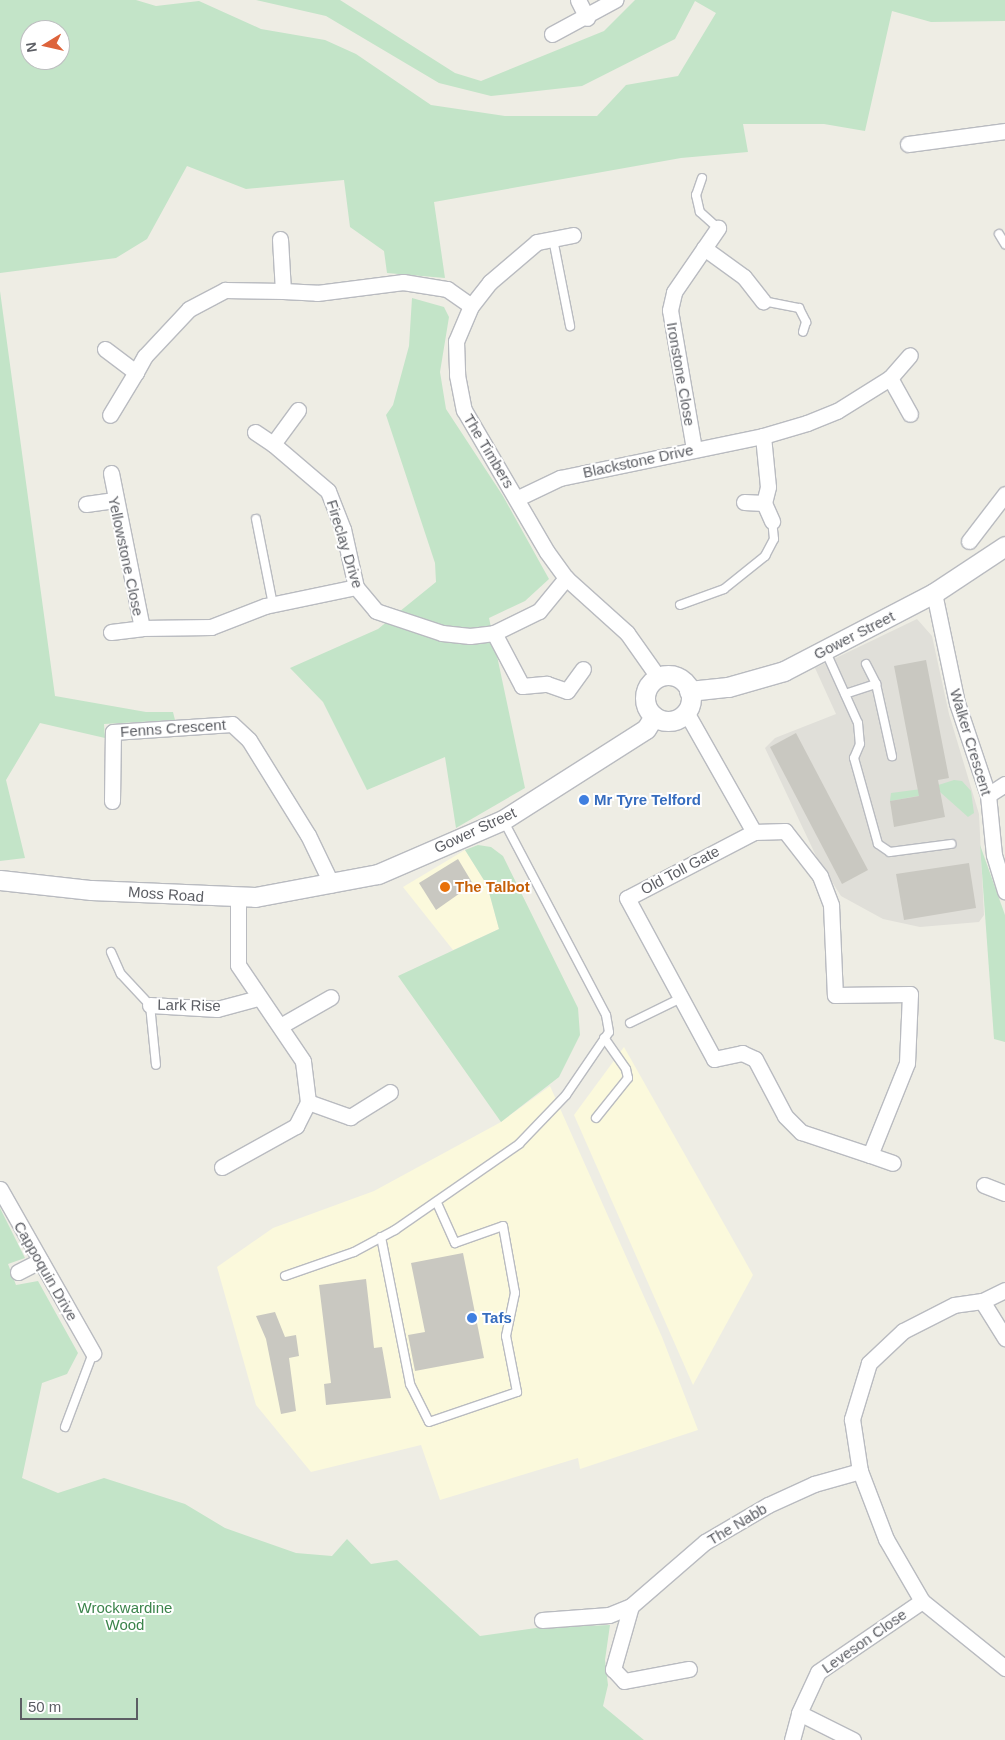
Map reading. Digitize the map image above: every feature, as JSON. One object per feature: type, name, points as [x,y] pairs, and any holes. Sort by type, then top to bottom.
[{"type":"street","points":[[578,0],[587,18]]},
{"type":"street","points":[[552,34],[587,18],[615,0]]},
{"type":"street","points":[[908,144],[1005,131]]},
{"type":"street","name":"Ironstone Close","points":[[694,449],[670,310],[674,292],[718,228]]},
{"type":"street","name":"The Timbers","points":[[573,235],[537,242],[512,260],[471,306],[456,341],[457,375],[464,410],[566,578],[627,633],[658,678]]},
{"type":"street","points":[[280,239],[283,291]]},
{"type":"street","points":[[704,248],[744,276],[763,301]]},
{"type":"street","points":[[110,415],[145,356],[189,309],[226,290],[317,293],[402,282],[447,289],[471,306]]},
{"type":"street","points":[[105,349],[136,372]]},
{"type":"street","name":"Blackstone Drive","points":[[518,498],[560,478],[763,436],[837,412],[890,378],[910,355]]},
{"type":"street","points":[[890,378],[910,414]]},
{"type":"street","points":[[273,444],[298,410]]},
{"type":"street","name":"Fireclay Drive","points":[[255,432],[273,444],[328,491],[344,529],[356,587],[376,611],[399,621],[457,635],[494,633],[539,612],[566,578]]},
{"type":"street","points":[[763,436],[768,486],[764,503],[772,521]]},
{"type":"street","name":"Yellowstone Close","points":[[111,473],[113,500],[142,628],[211,627],[273,606],[356,587]]},
{"type":"street","points":[[969,541],[1000,512],[1005,494]]},
{"type":"street","points":[[86,504],[113,500]]},
{"type":"street","points":[[744,502],[764,503]]},
{"type":"street","name":"Gower Street","points":[[690,691],[728,687],[784,671],[934,593],[1005,546]]},
{"type":"street","name":"Walker Crescent","points":[[934,593],[957,703],[988,795],[994,856],[1005,891]]},
{"type":"street","points":[[111,632],[142,628]]},
{"type":"street","points":[[494,633],[522,686],[547,684],[567,691],[583,669]]},
{"type":"street","points":[[686,712],[669,721],[654,716],[645,700],[650,683],[658,678],[679,678],[690,691],[686,712],[754,832]]},
{"type":"street","name":"Gower Street","points":[[332,885],[378,874],[503,820],[646,729],[654,716]]},
{"type":"street","name":"Fenns Crescent","points":[[112,801],[113,732],[232,724],[249,740],[308,835],[332,885]]},
{"type":"street","points":[[988,795],[1005,784]]},
{"type":"street","name":"Old Toll Gate","points":[[870,1155],[907,1063],[910,994],[835,995],[830,905],[820,876],[785,831],[754,832],[627,898],[679,999],[714,1059],[742,1053],[755,1059],[785,1116],[801,1132],[893,1163]]},
{"type":"street","name":"Moss Road","points":[[0,880],[91,890],[238,897],[332,885]]},
{"type":"street","points":[[222,1167],[296,1126],[308,1102],[303,1061],[282,1025],[258,998],[238,965],[238,897]]},
{"type":"street","points":[[282,1025],[331,997]]},
{"type":"street","name":"Lark Rise","points":[[150,1005],[217,1009],[258,998]]},
{"type":"street","points":[[308,1102],[350,1117],[390,1092]]},
{"type":"street","points":[[984,1185],[1005,1194]]},
{"type":"street","name":"Cappoquin Drive","points":[[0,1189],[93,1353]]},
{"type":"street","points":[[18,1272],[40,1261]]},
{"type":"street","points":[[1005,1290],[982,1301],[954,1305],[903,1331],[869,1363],[852,1419],[860,1471],[886,1539],[922,1601],[1005,1668]]},
{"type":"street","points":[[982,1301],[1005,1338]]},
{"type":"street","name":"The Nabb","points":[[632,1606],[705,1542],[768,1505],[814,1484],[860,1471]]},
{"type":"street","name":"Leveson Close","points":[[792,1740],[799,1713],[818,1672],[922,1601]]},
{"type":"street","points":[[542,1620],[609,1615],[632,1606]]},
{"type":"street","points":[[632,1606],[613,1669],[624,1681],[689,1669]]},
{"type":"street","points":[[799,1713],[853,1740]]},
{"type":"lane","points":[[702,178],[696,195],[700,212],[718,228]]},
{"type":"lane","points":[[999,234],[1005,244]]},
{"type":"lane","points":[[553,239],[570,326]]},
{"type":"lane","points":[[763,301],[799,308],[806,322],[803,332]]},
{"type":"lane","points":[[256,519],[273,606]]},
{"type":"lane","points":[[680,605],[724,589],[765,556],[774,538],[772,521]]},
{"type":"lane","points":[[825,650],[858,722],[860,744],[854,758],[878,844],[890,852],[951,844]]},
{"type":"lane","points":[[866,664],[876,684],[892,756]]},
{"type":"lane","points":[[845,694],[876,684]]},
{"type":"lane","points":[[285,1276],[354,1252],[381,1237],[437,1203],[535,1131],[566,1095],[609,1032],[606,1015],[503,820]]},
{"type":"lane","points":[[111,952],[121,974],[150,1005],[156,1065]]},
{"type":"lane","points":[[630,1023],[679,999]]},
{"type":"lane","points":[[596,1118],[628,1078],[626,1068],[604,1038]]},
{"type":"lane","points":[[381,1237],[410,1384],[429,1422],[517,1392],[506,1336],[515,1293],[503,1226],[455,1243],[437,1203]]},
{"type":"lane","points":[[65,1427],[93,1353]]},
{"type":"shaded area","points":[[917,619],[932,636],[949,714],[979,814],[984,915],[979,922],[920,927],[883,919],[841,896],[817,858],[765,748],[775,738],[836,714],[815,668]]},
{"type":"shaded area","points":[[465,850],[487,885],[499,929],[453,950],[403,887]]},
{"type":"shaded area","points":[[624,1047],[753,1275],[693,1385],[574,1115]]},
{"type":"shaded area","points":[[550,1086],[662,1337],[698,1430],[580,1469],[578,1458],[440,1500],[421,1445],[311,1472],[256,1405],[217,1267],[273,1228],[374,1191],[501,1122]]},
{"type":"green space","points":[[0,0],[136,0],[156,6],[199,1],[261,29],[325,40],[356,54],[431,105],[505,116],[597,116],[626,85],[678,76],[716,13],[695,1],[675,39],[582,86],[491,96],[439,83],[326,16],[256,0],[340,0],[455,73],[481,81],[604,31],[635,0],[1005,0],[1005,21],[931,22],[892,11],[865,131],[824,124],[743,124],[748,152],[681,158],[434,202],[445,278],[387,273],[384,251],[350,227],[344,180],[246,189],[187,166],[147,239],[116,258],[0,273]]},
{"type":"green space","points":[[0,291],[55,696],[146,712],[173,712],[175,720],[104,724],[105,738],[40,723],[6,780],[25,858],[0,861]]},
{"type":"green space","points":[[412,298],[444,307],[449,317],[440,372],[446,409],[503,496],[549,579],[525,601],[489,618],[525,788],[456,828],[445,757],[367,790],[323,702],[290,668],[378,629],[436,582],[435,563],[386,415],[393,405],[409,346]]},
{"type":"green space","points":[[954,780],[962,781],[971,791],[974,813],[968,817],[940,792],[890,801],[891,793],[929,788]]},
{"type":"green space","points":[[478,845],[491,847],[503,856],[578,1008],[580,1035],[559,1077],[501,1122],[398,976],[499,929],[487,885],[465,850]]},
{"type":"green space","points":[[980,845],[1005,915],[1005,1042],[994,1039]]},
{"type":"green space","name":"Wrockwardine Wood","points":[[0,1208],[25,1258],[8,1264],[16,1285],[38,1281],[78,1353],[67,1374],[42,1383],[22,1478],[58,1493],[104,1478],[185,1504],[225,1528],[296,1553],[332,1556],[347,1539],[371,1564],[397,1560],[480,1636],[536,1628],[610,1625],[605,1660],[608,1685],[603,1706],[644,1740],[0,1740]]},
{"type":"building","points":[[926,660],[949,778],[938,780],[945,817],[894,827],[890,801],[919,796],[894,666]]},
{"type":"building","points":[[796,733],[868,870],[842,884],[770,747]]},
{"type":"building","name":"The Talbot","points":[[458,859],[473,884],[436,910],[419,883]]},
{"type":"building","points":[[969,863],[976,908],[904,920],[896,874]]},
{"type":"building","points":[[463,1253],[484,1358],[415,1371],[408,1335],[425,1332],[411,1263]]},
{"type":"building","points":[[366,1279],[374,1348],[382,1347],[391,1398],[326,1405],[324,1384],[331,1383],[319,1285]]},
{"type":"building","points":[[275,1312],[285,1337],[296,1335],[299,1356],[289,1358],[296,1411],[281,1414],[266,1339],[256,1316]]},
{"type":"place","name":"Mr Tyre Telford","points":[[584,800]]},
{"type":"place","name":"The Talbot","points":[[445,887]]},
{"type":"place","name":"Tafs","points":[[472,1318]]}]
